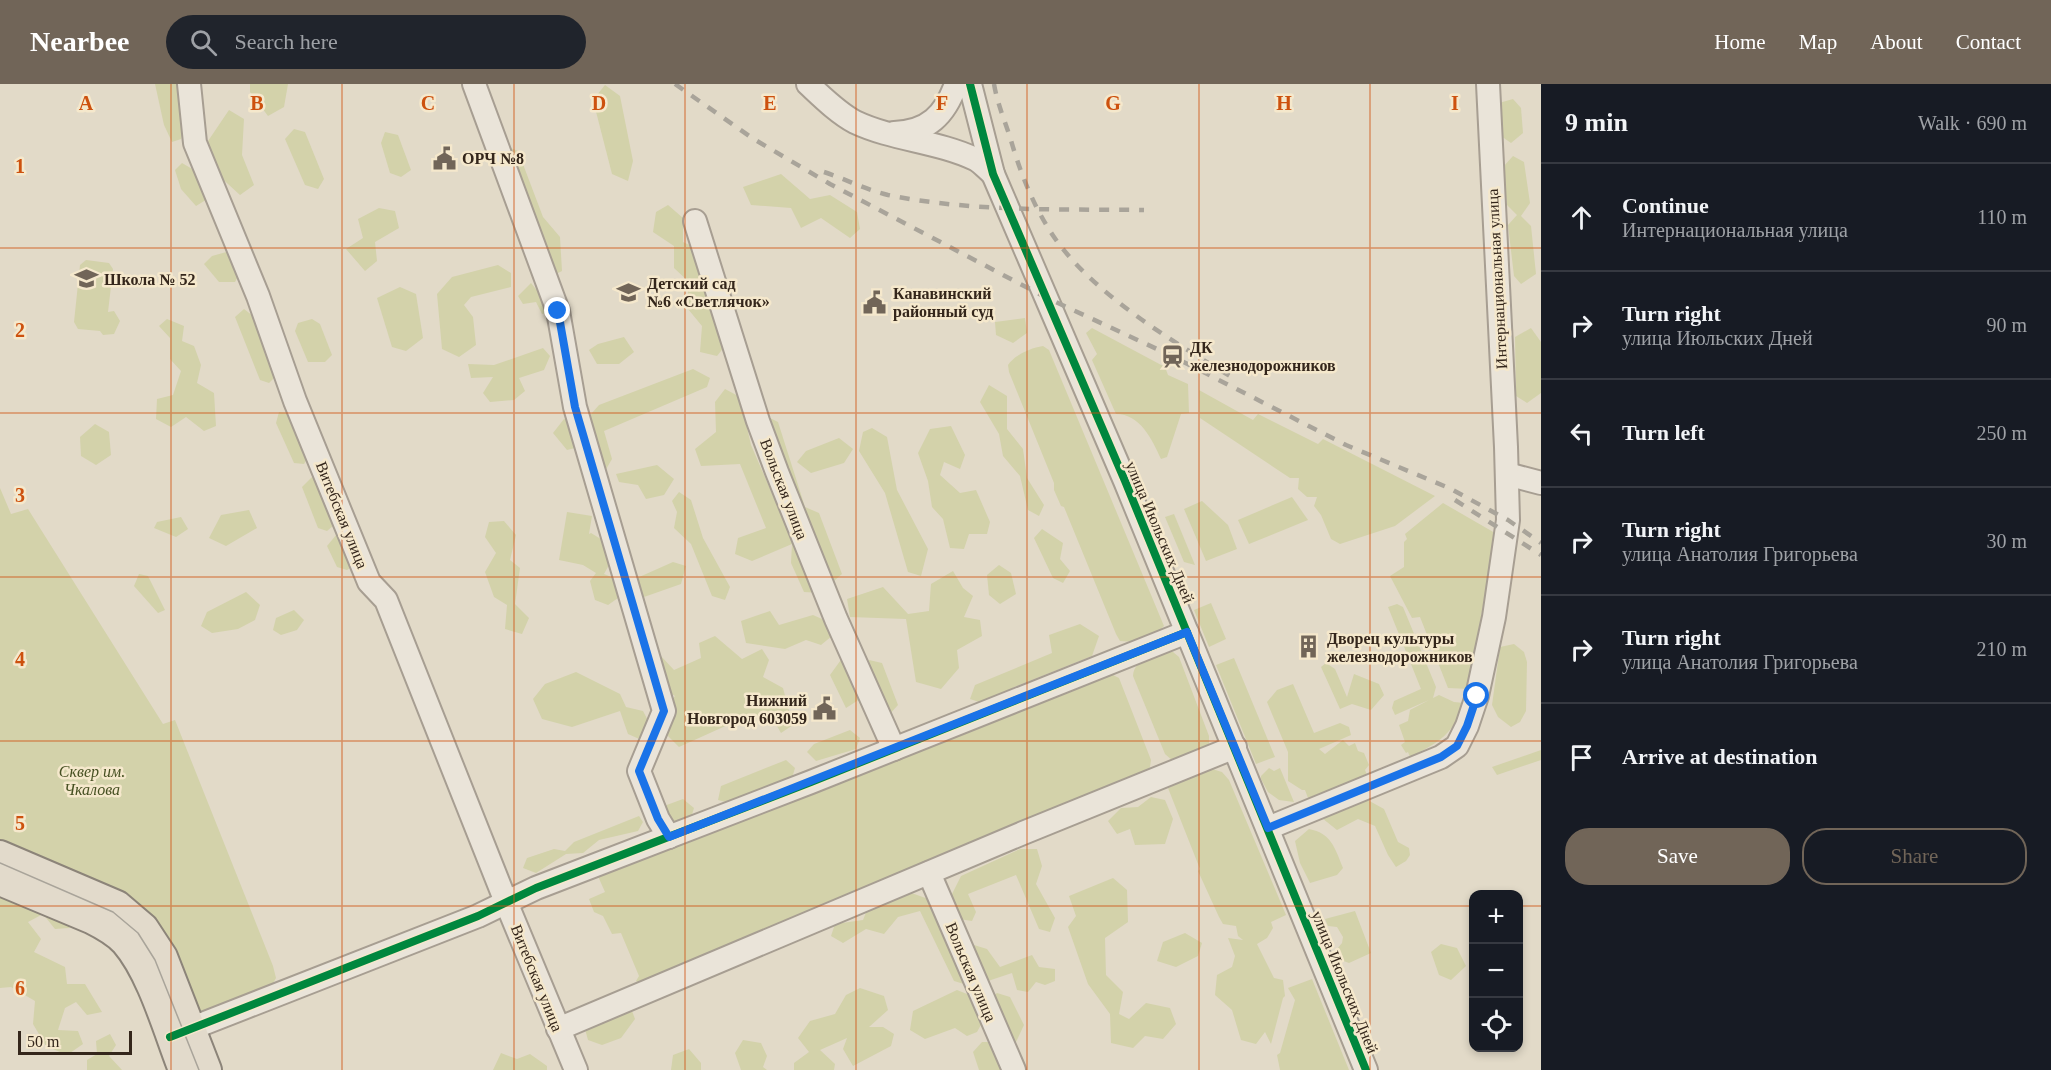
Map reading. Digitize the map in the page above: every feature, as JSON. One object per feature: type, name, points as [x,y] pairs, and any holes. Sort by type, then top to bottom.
[{"type":"main road","points":[[0,855],[117,905],[138,922],[153,939],[163,957],[180,1032],[183,1070]]},
{"type":"main road","points":[[0,881],[91,918],[119,936],[136,958],[180,1032],[207,1070]]},
{"type":"street","name":"Витебская улица","points":[[189,84],[195,143],[258,296],[295,401],[369,582],[386,600],[506,902],[576,1070]]},
{"type":"street","points":[[474,84],[558,311],[575,407],[664,711],[639,771],[658,819],[669,837]]},
{"type":"street","points":[[808,84],[854,121],[886,134],[977,160],[993,174]]},
{"type":"street","points":[[886,134],[909,133],[936,119],[949,104],[956,84]]},
{"type":"street","name":"улица Июльских Дней","points":[[970,84],[993,174],[1125,481],[1366,1070]]},
{"type":"street","name":"Интернациональная улица","points":[[1268,828],[1441,757],[1457,746],[1467,726],[1477,696],[1494,617],[1508,520],[1488,84]]},
{"type":"street","name":"Вольская улица","points":[[695,221],[758,421],[777,472],[836,619],[894,749]]},
{"type":"street","points":[[1507,474],[1541,483]]},
{"type":"street","points":[[180,1032],[468,920],[536,888],[1187,632]]},
{"type":"street","points":[[558,1029],[1235,747]]},
{"type":"street","name":"Вольская улица","points":[[929,873],[1014,1070]]},
{"type":"green space","points":[[155,84],[178,84],[188,109],[181,139],[172,142],[164,125]]},
{"type":"green space","points":[[250,84],[288,84],[284,107],[268,116],[250,92]]},
{"type":"green space","points":[[605,85],[620,96],[633,161],[628,181],[612,174],[593,100]]},
{"type":"green space","points":[[1513,99],[1521,108],[1523,133],[1511,143],[1501,136],[1499,103]]},
{"type":"green space","points":[[229,110],[244,119],[242,155],[254,185],[240,195],[216,173],[206,144]]},
{"type":"green space","points":[[294,129],[305,132],[324,179],[318,189],[305,185],[285,139]]},
{"type":"green space","points":[[385,132],[398,135],[411,170],[401,177],[390,173],[381,143]]},
{"type":"green space","points":[[508,147],[518,151],[543,217],[560,237],[562,271],[552,276]]},
{"type":"green space","points":[[1513,156],[1524,162],[1530,203],[1521,216],[1531,226],[1536,274],[1521,284],[1514,276],[1508,225],[1517,215],[1507,205],[1503,167]]},
{"type":"green space","points":[[182,163],[199,173],[209,198],[196,206],[181,189],[175,170]]},
{"type":"green space","points":[[781,174],[810,199],[830,195],[857,212],[860,229],[850,238],[821,218],[801,228],[791,208],[751,205],[743,187]]},
{"type":"green space","points":[[668,205],[683,218],[683,242],[698,249],[704,261],[700,273],[711,286],[729,341],[717,356],[700,352],[702,326],[688,309],[688,281],[674,268],[674,246],[653,232],[656,212]]},
{"type":"green space","points":[[379,208],[395,211],[399,228],[375,242],[377,261],[365,271],[346,249],[363,238],[358,219]]},
{"type":"green space","points":[[230,251],[242,269],[235,282],[219,282],[204,264],[212,256]]},
{"type":"green space","points":[[86,260],[109,263],[113,269],[108,312],[114,311],[120,321],[114,334],[103,335],[100,331],[78,329],[74,322],[80,265]]},
{"type":"green space","points":[[498,265],[511,273],[511,287],[471,297],[464,305],[473,317],[476,345],[459,357],[442,349],[437,294],[452,277]]},
{"type":"green space","points":[[531,283],[539,293],[546,288],[556,311],[542,314],[536,302],[523,304],[518,296]]},
{"type":"green space","points":[[400,287],[416,294],[423,338],[406,351],[392,347],[377,298]]},
{"type":"green space","points":[[244,309],[265,325],[270,340],[264,352],[276,376],[269,383],[260,380],[235,317]]},
{"type":"green space","points":[[1025,318],[1027,333],[1013,343],[996,335],[995,322]]},
{"type":"green space","points":[[167,319],[184,326],[182,341],[194,346],[201,365],[197,383],[214,393],[216,426],[204,431],[186,417],[171,427],[156,419],[157,399],[173,395],[181,371],[170,359],[170,338],[159,326]]},
{"type":"green space","points":[[312,319],[320,324],[332,355],[325,362],[308,362],[295,331],[298,323]]},
{"type":"green space","points":[[1092,328],[1165,367],[1168,375],[1188,384],[1189,413],[1181,414],[1167,457],[1161,459],[1149,436],[1138,423],[1132,418],[1116,414],[1092,360],[1097,354],[1086,333]]},
{"type":"green space","points":[[1531,328],[1541,342],[1541,393],[1527,403],[1516,396],[1515,337]]},
{"type":"green space","points":[[624,337],[634,352],[619,364],[597,364],[589,350],[598,344]]},
{"type":"green space","points":[[1043,346],[1049,350],[1164,626],[1155,634],[1144,639],[1120,641],[1116,634],[1064,507],[1061,506],[1054,490],[1054,483],[1009,372],[1008,365],[1015,358],[1028,350]]},
{"type":"green space","points":[[543,348],[550,356],[544,370],[519,378],[525,391],[514,400],[490,402],[483,393],[493,377],[471,378],[468,364],[494,365]]},
{"type":"green space","points":[[693,369],[710,378],[707,387],[604,431],[612,459],[605,471],[587,445],[567,450],[553,433],[564,419],[585,421],[599,405]]},
{"type":"green space","points":[[989,385],[1007,396],[1007,429],[1023,449],[1027,478],[1044,505],[1039,516],[1028,510],[1020,476],[1003,456],[999,434],[980,402]]},
{"type":"green space","points":[[725,389],[740,397],[751,445],[774,498],[787,488],[764,415],[778,422],[805,507],[819,513],[842,574],[820,593],[804,592],[791,563],[792,544],[752,561],[735,554],[738,538],[766,528],[740,464],[701,466],[695,449],[716,432],[715,402]]},
{"type":"green space","points":[[1199,390],[1253,420],[1258,414],[1318,444],[1323,439],[1435,496],[1395,526],[1340,544],[1331,539],[1321,515],[1314,506],[1317,497],[1307,497],[1298,489],[1299,478],[1290,478],[1200,418]]},
{"type":"green space","points":[[279,412],[292,413],[309,455],[304,464],[294,463],[276,423]]},
{"type":"green space","points":[[95,424],[109,432],[111,455],[96,465],[81,456],[80,437]]},
{"type":"green space","points":[[951,426],[965,455],[960,469],[944,462],[940,475],[960,493],[976,490],[990,522],[987,534],[969,534],[964,549],[950,548],[943,519],[932,507],[928,481],[918,453],[930,429]]},
{"type":"green space","points":[[872,428],[887,437],[897,490],[928,549],[921,576],[908,572],[885,493],[859,451],[863,432]]},
{"type":"green space","points":[[839,438],[853,449],[844,463],[811,473],[797,462],[806,451]]},
{"type":"green space","points":[[657,465],[674,479],[664,495],[646,499],[638,485],[619,482],[616,474]]},
{"type":"green space","points":[[313,476],[325,480],[334,525],[327,531],[318,528],[302,487]]},
{"type":"green space","name":"Сквер им. Чкалова","points":[[0,488],[11,514],[28,509],[163,724],[175,720],[273,966],[276,978],[271,987],[208,1012],[198,1011],[192,1004],[163,930],[150,914],[0,845]]},
{"type":"green space","points":[[679,492],[691,500],[703,538],[730,587],[725,600],[712,596],[691,544],[674,528],[677,512],[672,501]]},
{"type":"green space","points":[[1292,497],[1308,520],[1249,544],[1238,520]]},
{"type":"green space","points":[[1202,501],[1228,525],[1237,549],[1206,561],[1184,509]]},
{"type":"green space","points":[[1443,503],[1495,533],[1469,689],[1448,688],[1420,617],[1412,618],[1390,576],[1404,567],[1404,542],[1407,539],[1405,534]]},
{"type":"green space","points":[[249,510],[257,528],[226,546],[209,538],[221,515]]},
{"type":"green space","points":[[567,512],[592,516],[589,534],[604,541],[609,565],[604,574],[614,578],[618,598],[608,605],[595,600],[590,581],[596,573],[583,565],[559,560]]},
{"type":"green space","points":[[1174,514],[1195,565],[1184,562],[1165,517]]},
{"type":"green space","points":[[181,517],[188,529],[176,537],[154,528],[157,522]]},
{"type":"green space","points":[[504,521],[516,535],[510,560],[520,568],[515,604],[529,618],[522,634],[505,629],[507,605],[494,597],[485,572],[496,553],[485,537],[489,522]]},
{"type":"green space","points":[[1042,529],[1063,543],[1060,559],[1070,571],[1063,583],[1053,578],[1034,538]]},
{"type":"green space","points":[[337,534],[348,539],[357,563],[347,570],[337,567],[327,546]]},
{"type":"green space","points":[[673,562],[686,566],[681,584],[644,597],[648,614],[640,621],[626,594],[637,578]]},
{"type":"green space","points":[[999,565],[1011,573],[1016,594],[1000,604],[989,595],[987,575]]},
{"type":"green space","points":[[953,571],[963,588],[973,596],[964,617],[980,620],[982,636],[957,650],[959,668],[941,689],[916,682],[906,619],[850,617],[847,599],[883,587],[908,614],[929,611],[931,584]]},
{"type":"green space","points":[[139,574],[148,576],[165,610],[158,613],[134,586]]},
{"type":"green space","points":[[246,592],[260,605],[255,620],[238,629],[212,633],[201,626],[207,612]]},
{"type":"green space","points":[[1211,603],[1226,639],[1209,647],[1194,610]]},
{"type":"green space","points":[[1397,604],[1403,607],[1436,687],[1433,698],[1439,695],[1454,702],[1464,703],[1455,723],[1444,736],[1410,757],[1401,745],[1405,742],[1399,725],[1408,721],[1410,710],[1429,700],[1395,715],[1392,708],[1394,701],[1421,689],[1388,607]]},
{"type":"green space","points":[[294,610],[304,620],[297,630],[281,635],[273,630],[276,618]]},
{"type":"green space","points":[[770,611],[779,625],[813,615],[822,619],[832,636],[821,645],[806,640],[785,649],[746,643],[741,621]]},
{"type":"green space","points":[[1080,624],[1099,636],[1092,656],[1014,687],[991,706],[970,699],[975,685],[1052,653],[1049,635]]},
{"type":"green space","points":[[715,636],[742,659],[762,649],[769,660],[763,677],[783,688],[793,725],[781,733],[774,721],[752,714],[679,747],[668,736],[667,706],[675,696],[662,688],[651,659],[660,655],[674,670],[701,658],[699,643]]},
{"type":"green space","points":[[1514,644],[1524,652],[1527,662],[1526,711],[1520,722],[1511,727],[1498,717],[1492,705],[1500,647]]},
{"type":"green space","points":[[1173,652],[1179,657],[1209,736],[1209,745],[1205,751],[1173,761],[1165,754],[1133,676],[1134,670],[1141,662]]},
{"type":"green space","points":[[843,657],[857,666],[852,685],[860,699],[846,708],[830,675]]},
{"type":"green space","points":[[1234,658],[1275,757],[1256,764],[1216,665]]},
{"type":"green space","points":[[869,660],[882,663],[898,705],[886,718],[867,717],[863,708],[874,690],[864,672]]},
{"type":"green space","points":[[1326,663],[1335,669],[1347,697],[1354,674],[1379,684],[1384,695],[1371,710],[1352,704],[1340,709],[1321,667]]},
{"type":"green space","points":[[576,672],[620,694],[626,707],[643,711],[653,730],[646,742],[628,734],[620,711],[572,727],[542,719],[533,699],[545,684]]},
{"type":"green space","points":[[1113,675],[1119,678],[1151,760],[1146,772],[647,987],[636,981],[639,976],[621,933],[612,934],[603,916],[594,912],[589,899],[605,892],[597,874]]},
{"type":"green space","points":[[1293,684],[1314,733],[1340,723],[1349,727],[1351,735],[1319,749],[1325,754],[1343,740],[1349,746],[1355,743],[1358,751],[1364,753],[1369,765],[1365,770],[1367,775],[1308,798],[1305,790],[1288,781],[1288,752],[1267,702],[1277,690]]},
{"type":"green space","points":[[850,730],[860,738],[856,749],[816,761],[807,752],[814,744]]},
{"type":"green space","points":[[1541,750],[1541,760],[1497,775],[1492,767]]},
{"type":"green space","points":[[786,760],[795,768],[792,778],[733,804],[718,800],[721,786]]},
{"type":"green space","points":[[1269,768],[1274,771],[1280,768],[1294,802],[1279,800],[1268,792],[1261,776]]},
{"type":"green space","points":[[1212,769],[1222,772],[1229,780],[1286,915],[1271,922],[1273,928],[1267,938],[1257,944],[1274,978],[1283,980],[1285,996],[1271,1044],[1265,1032],[1256,1044],[1241,1040],[1232,1010],[1215,995],[1217,975],[1232,967],[1235,956],[1228,938],[1243,940],[1238,936],[1236,926],[1223,924],[1219,917],[1198,871],[1200,869],[1168,788]]},
{"type":"green space","points":[[1151,797],[1165,800],[1173,819],[1165,844],[1135,845],[1130,829],[1117,834],[1108,821],[1121,808],[1138,807]]},
{"type":"green space","points":[[1364,798],[1384,809],[1398,842],[1409,848],[1410,855],[1406,861],[1396,867],[1375,826],[1358,819],[1337,830],[1322,818],[1337,803],[1351,807]]},
{"type":"green space","points":[[683,799],[694,808],[690,821],[674,828],[664,806]]},
{"type":"green space","points":[[639,816],[643,822],[638,831],[599,840],[583,853],[566,854],[536,873],[523,868],[527,858],[554,849],[565,851],[574,842]]},
{"type":"green space","points":[[1309,829],[1322,834],[1331,842],[1343,868],[1337,875],[1310,883],[1300,863],[1295,841]]},
{"type":"green space","points":[[1020,849],[1037,849],[1042,866],[1036,884],[1055,918],[1050,932],[1039,929],[1016,875],[968,894],[976,912],[972,921],[959,919],[951,896],[961,876]]},
{"type":"green space","points":[[1113,878],[1127,890],[1128,922],[1105,938],[1106,975],[1123,992],[1119,1014],[1129,1019],[1146,1003],[1170,1008],[1176,1024],[1163,1039],[1145,1036],[1133,1048],[1111,1043],[1110,1014],[1088,984],[1068,927],[1076,916],[1069,896]]},
{"type":"green space","points":[[0,884],[75,919],[69,928],[55,929],[43,914],[28,922],[41,939],[34,952],[65,967],[67,984],[85,984],[102,1012],[87,1015],[76,1002],[65,1008],[58,1030],[78,1031],[83,1044],[67,1055],[46,1046],[33,1024],[35,1001],[11,987],[0,988]]},
{"type":"green space","points":[[903,890],[934,901],[967,974],[964,984],[954,981],[920,911],[898,917],[884,934],[866,929],[843,943],[831,936],[835,924],[863,920],[869,905]]},
{"type":"green space","points":[[1355,911],[1371,953],[1349,963],[1341,960],[1337,949],[1343,937],[1337,927],[1328,926],[1325,919]]},
{"type":"green space","points":[[1185,933],[1202,943],[1198,956],[1176,967],[1157,961],[1163,942]]},
{"type":"green space","points":[[1441,944],[1457,948],[1466,966],[1451,980],[1439,975],[1431,952]]},
{"type":"green space","points":[[974,945],[987,949],[1000,967],[1032,955],[1039,967],[1055,969],[1055,981],[1045,985],[1036,982],[1028,992],[1017,990],[1012,973],[988,981],[967,956]]},
{"type":"green space","points":[[1312,979],[1349,1070],[1280,1070],[1277,1055],[1280,1053],[1295,1000],[1288,988]]},
{"type":"green space","points":[[860,988],[884,996],[888,1010],[869,1027],[883,1027],[894,1034],[891,1046],[853,1066],[843,1049],[847,1038],[820,1050],[835,1064],[834,1070],[794,1070],[794,1063],[809,1052],[798,1038],[810,1021],[835,1014],[846,995]]},
{"type":"green space","points":[[957,990],[972,996],[983,1021],[977,1032],[967,1036],[955,1028],[925,1039],[910,1030],[913,1011]]},
{"type":"green space","points":[[997,993],[1010,997],[1024,1025],[1016,1042],[998,1039],[983,1004]]},
{"type":"green space","points":[[632,1011],[635,1019],[621,1038],[602,1045],[588,1040],[585,1029],[599,1015]]},
{"type":"green space","points":[[110,1034],[116,1045],[109,1056],[122,1070],[87,1070],[87,1060],[97,1054],[96,1041]]},
{"type":"green space","points":[[743,1040],[761,1043],[767,1056],[763,1067],[767,1070],[741,1070],[735,1053]]},
{"type":"green space","points":[[982,1042],[994,1042],[1007,1070],[979,1070],[973,1052]]},
{"type":"green space","points":[[689,1049],[701,1063],[701,1070],[671,1070],[673,1055]]},
{"type":"green space","points":[[501,1053],[517,1059],[530,1054],[547,1066],[547,1070],[493,1070]]},
{"type":"tram line","points":[[0,863],[113,912],[138,933],[155,960],[199,1070]]},
{"type":"railway","points":[[675,84],[752,138],[830,184],[1045,297],[1172,356],[1346,445],[1449,488],[1508,520],[1541,543]]},
{"type":"railway","points":[[994,84],[1028,188],[1046,225],[1071,258],[1113,298],[1136,316],[1233,378]]},
{"type":"railway","points":[[824,172],[888,195],[951,204],[1016,208],[1144,210]]},
{"type":"railway","points":[[1455,500],[1541,555]]},
{"type":"cycle path","points":[[970,84],[993,174],[1125,481],[1366,1070]]},
{"type":"cycle path","points":[[170,1037],[478,916],[536,888],[811,782],[1187,632]]},
{"type":"place","name":"ОРЧ №8","points":[[444,158]]},
{"type":"place","name":"Школа № 52","points":[[86,279]]},
{"type":"place","name":"Детский сад №6 «Светлячок»","points":[[629,292]]},
{"type":"place","name":"Канавинский районный суд","points":[[875,302]]},
{"type":"place","name":"ДК железнодорожников","points":[[1172,356]]},
{"type":"place","name":"Дворец культуры железнодорожников","points":[[1309,647]]},
{"type":"place","name":"Нижний Новгород 603059","points":[[825,709]]},
{"type":"route","points":[[558,311],[575,407],[664,711],[639,771],[658,819],[669,837],[1187,632],[1268,828],[1441,757],[1457,746],[1467,726],[1477,696]]}]
